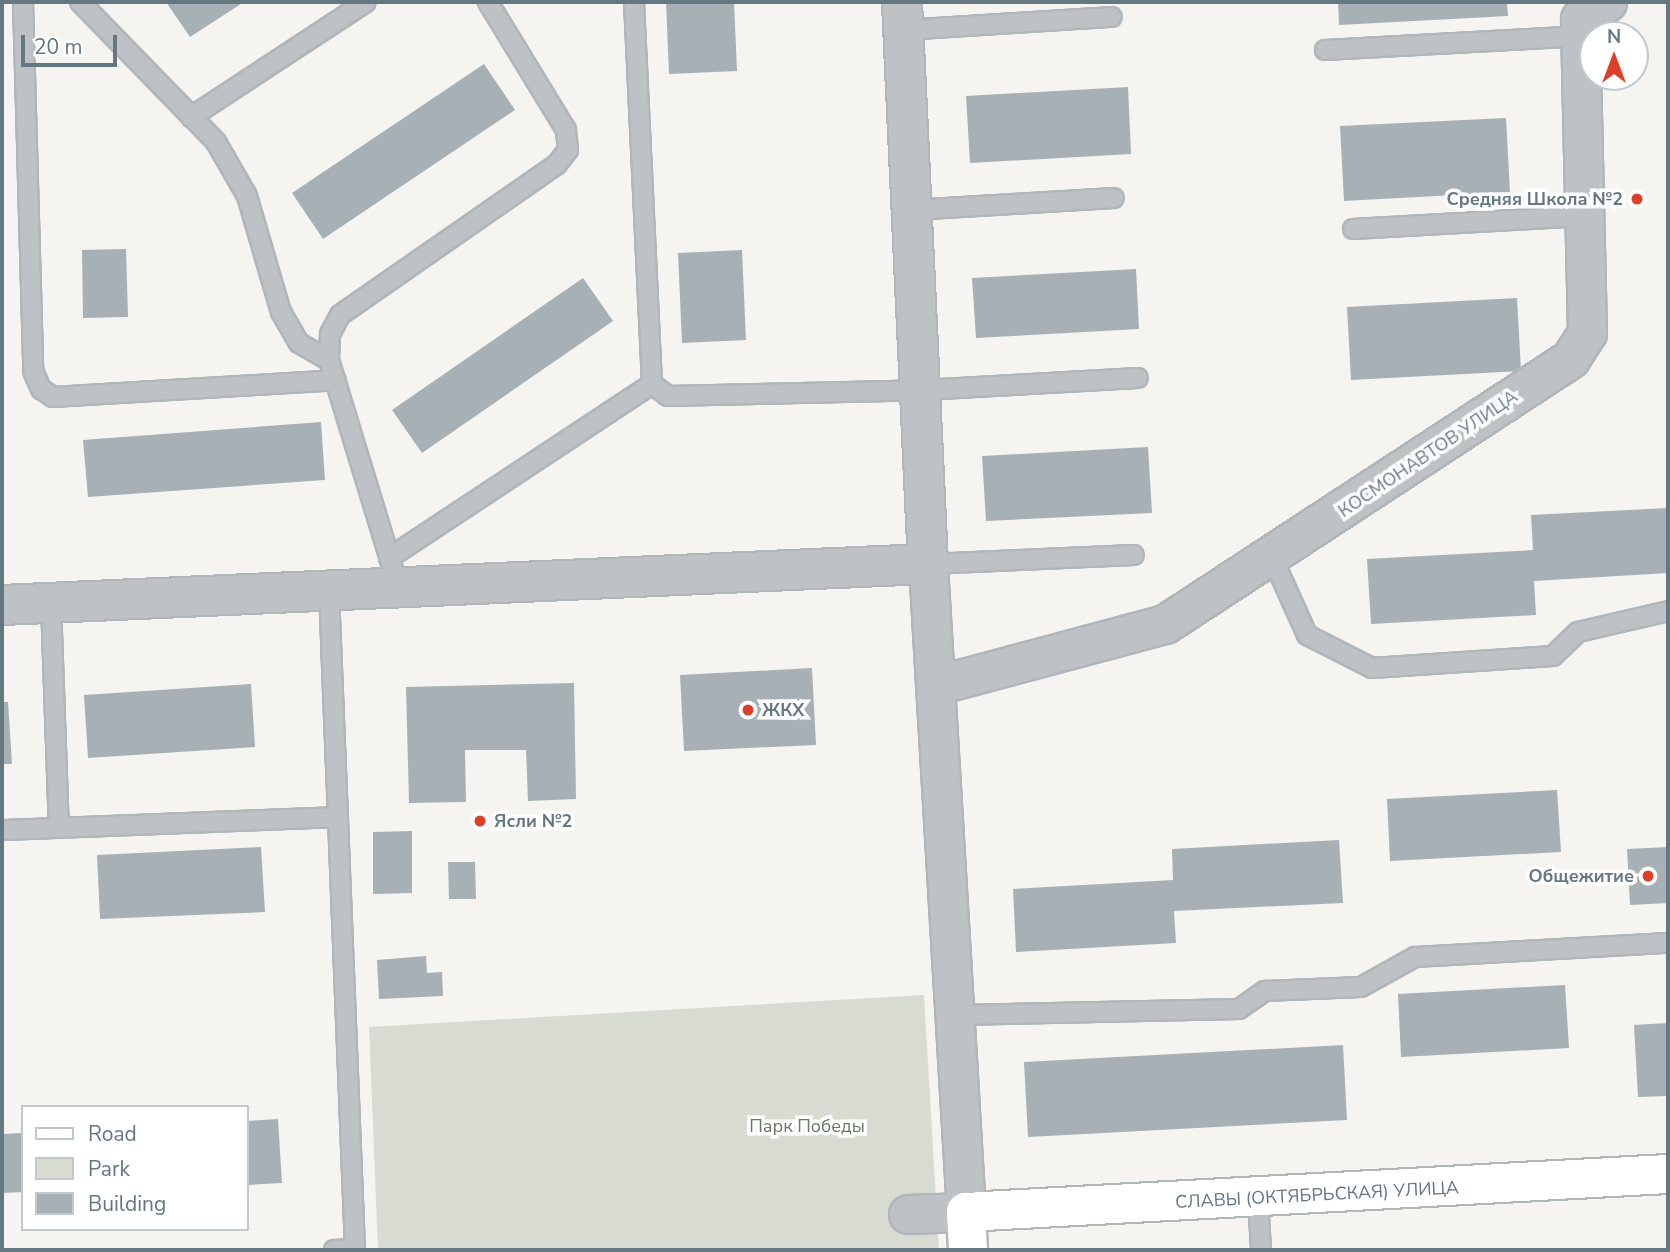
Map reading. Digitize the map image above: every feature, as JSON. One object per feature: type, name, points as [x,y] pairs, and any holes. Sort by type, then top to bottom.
[{"type":"main road","name":"СЛАВЫ (ОКТЯБРЬСКАЯ) УЛИЦА","points":[[966,1212],[1258,1199],[1668,1174]]},
{"type":"main road","points":[[966,1212],[968,1250]]},
{"type":"street","name":"КОСМОНАВТОВ УЛИЦА","points":[[937,685],[1165,624],[1272,557],[1570,359],[1587,333],[1585,15]]},
{"type":"street","points":[[903,16],[923,390],[928,564],[958,1015],[966,1212],[908,1214]]},
{"type":"street","points":[[2,605],[329,591],[394,573],[928,564]]},
{"type":"lane","points":[[23,2],[33,371],[41,388],[53,397],[335,380]]},
{"type":"lane","points":[[80,2],[216,142],[247,196],[281,312],[299,343],[329,360]]},
{"type":"lane","points":[[191,117],[366,2]]},
{"type":"lane","points":[[488,2],[566,130],[568,150],[557,164],[340,315],[330,334],[329,360],[394,573],[652,384]]},
{"type":"lane","points":[[634,2],[652,384]]},
{"type":"lane","points":[[1325,50],[1585,15]]},
{"type":"lane","points":[[903,16],[1112,17]]},
{"type":"lane","points":[[912,210],[1114,198]]},
{"type":"lane","points":[[1353,229],[1585,216]]},
{"type":"lane","points":[[652,384],[668,396],[923,390],[1138,378]]},
{"type":"lane","points":[[928,564],[1134,555]]},
{"type":"lane","points":[[1272,557],[1307,635],[1372,668],[1553,656],[1578,632],[1668,611]]},
{"type":"lane","points":[[329,591],[355,1250],[334,1250]]},
{"type":"lane","points":[[51,603],[59,828]]},
{"type":"lane","points":[[2,830],[338,817]]},
{"type":"lane","points":[[958,1015],[1239,1009],[1265,991],[1361,987],[1415,957],[1668,943]]},
{"type":"lane","points":[[1258,1199],[1261,1250]]},
{"type":"green space","name":"Парк Победы","points":[[924,995],[939,1250],[378,1250],[369,1027]]},
{"type":"building","points":[[166,2],[244,2],[190,37]]},
{"type":"building","points":[[666,2],[734,2],[737,71],[669,74]]},
{"type":"building","points":[[1338,2],[1507,2],[1508,16],[1339,25]]},
{"type":"building","points":[[484,64],[515,110],[323,239],[292,193]]},
{"type":"building","points":[[1128,87],[1131,154],[970,163],[966,96]]},
{"type":"building","points":[[1506,118],[1510,192],[1344,201],[1340,126]]},
{"type":"building","points":[[126,249],[128,317],[83,318],[82,250]]},
{"type":"building","points":[[742,250],[746,340],[682,343],[678,253]]},
{"type":"building","points":[[1136,269],[1139,329],[976,338],[972,278]]},
{"type":"building","points":[[583,278],[613,321],[422,453],[392,410]]},
{"type":"building","points":[[1517,298],[1521,371],[1351,380],[1347,307]]},
{"type":"building","points":[[321,422],[325,480],[88,497],[83,440]]},
{"type":"building","points":[[1148,447],[1152,513],[986,521],[982,456]]},
{"type":"building","points":[[1668,508],[1668,573],[1534,581],[1536,615],[1371,624],[1367,559],[1533,550],[1531,515]]},
{"type":"building","name":"ЖКХ","points":[[812,668],[816,745],[684,751],[680,675]]},
{"type":"building","points":[[574,683],[576,799],[528,801],[526,750],[465,750],[466,802],[409,803],[406,687]]},
{"type":"building","points":[[251,684],[255,747],[88,758],[84,695]]},
{"type":"building","points":[[2,702],[8,702],[12,764],[2,764]]},
{"type":"building","points":[[1557,790],[1561,852],[1390,861],[1387,799]]},
{"type":"building","points":[[412,831],[412,893],[373,894],[373,832]]},
{"type":"building","points":[[1339,840],[1343,903],[1174,911],[1176,943],[1016,952],[1013,889],[1173,880],[1172,849]]},
{"type":"building","points":[[261,847],[265,912],[100,919],[97,855]]},
{"type":"building","name":"Общежитие","points":[[1668,847],[1668,903],[1630,905],[1627,849]]},
{"type":"building","points":[[448,862],[475,862],[476,899],[449,899]]},
{"type":"building","points":[[426,956],[427,973],[442,972],[443,996],[379,999],[377,960]]},
{"type":"building","points":[[1565,985],[1569,1048],[1401,1057],[1398,994]]},
{"type":"building","points":[[1668,1023],[1668,1096],[1638,1097],[1634,1025]]},
{"type":"building","points":[[1343,1045],[1347,1120],[1028,1137],[1024,1062]]},
{"type":"building","points":[[278,1119],[282,1183],[248,1185],[248,1121]]},
{"type":"building","points":[[21,1133],[21,1192],[2,1193],[2,1134]]},
{"type":"place","name":"Средняя Школа №2","points":[[1637,199]]},
{"type":"place","name":"ЖКХ","points":[[748,710]]},
{"type":"place","name":"Ясли №2","points":[[480,821]]},
{"type":"place","name":"Общежитие","points":[[1648,876]]}]
